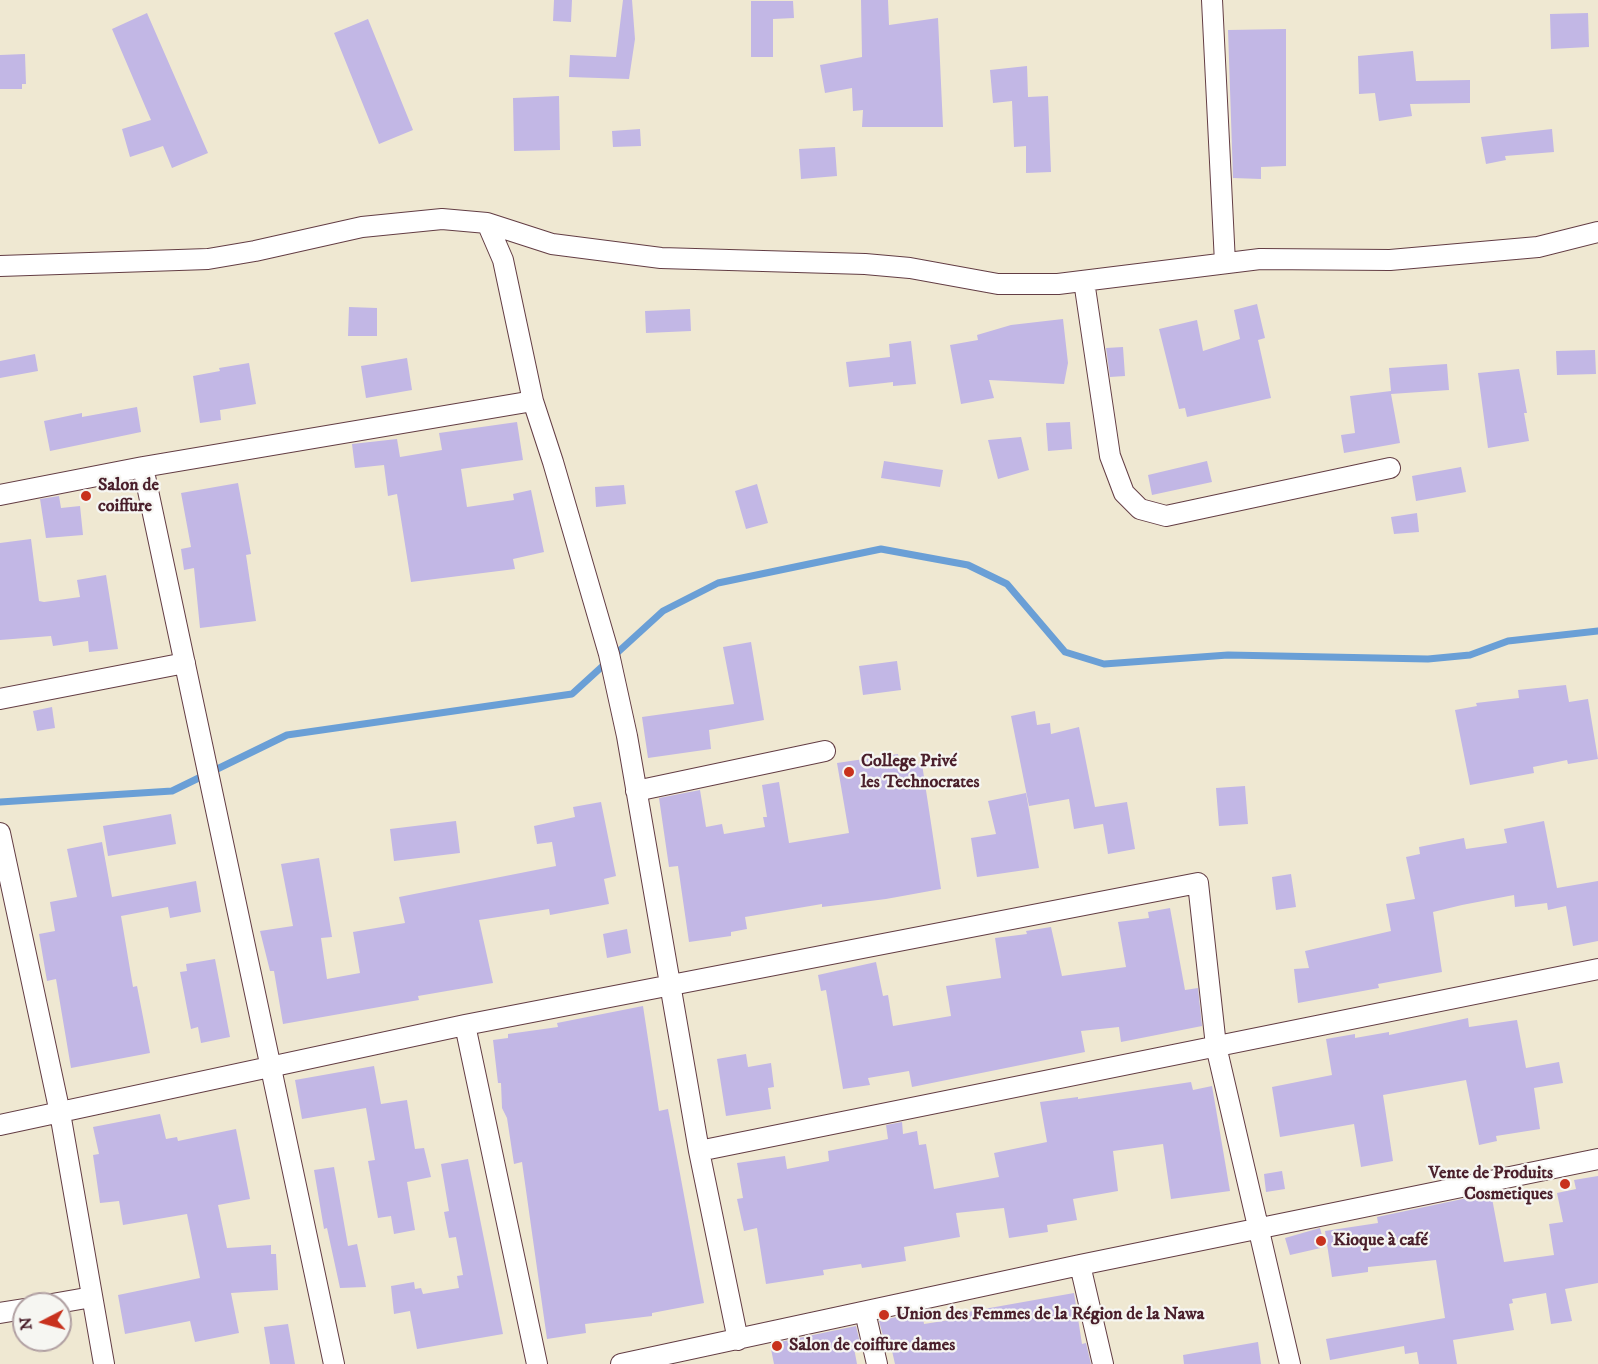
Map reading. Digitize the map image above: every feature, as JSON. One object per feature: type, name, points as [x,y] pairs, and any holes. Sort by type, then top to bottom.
[{"type":"street","points":[[1212,0],[1225,263]]},
{"type":"street","points":[[0,266],[208,259],[362,227],[442,219],[487,223],[552,244],[661,258],[865,264],[910,268],[998,284],[1084,281],[1260,259],[1390,260],[1538,247],[1598,232]]},
{"type":"street","points":[[487,223],[503,260],[532,401],[554,462],[609,654],[636,791],[699,1151],[738,1340]]},
{"type":"street","points":[[1084,281],[1110,456],[1124,493],[1140,509],[1166,516],[1390,468]]},
{"type":"street","points":[[0,495],[142,467],[532,401]]},
{"type":"street","points":[[142,467],[334,1364]]},
{"type":"street","points":[[0,699],[184,663]]},
{"type":"street","points":[[636,791],[825,751]]},
{"type":"street","points":[[0,833],[60,1113],[104,1364]]},
{"type":"street","points":[[0,1125],[465,1024],[1198,884],[1216,1046],[1290,1364]]},
{"type":"street","points":[[699,1151],[1598,969]]},
{"type":"street","points":[[465,1024],[537,1364]]},
{"type":"street","points":[[621,1364],[1080,1265],[1598,1159]]},
{"type":"street","points":[[1080,1265],[1103,1364]]},
{"type":"street","points":[[72,1300],[92,1297]]},
{"type":"street","points":[[865,1312],[877,1364]]},
{"type":"building","points":[[554,0],[572,0],[571,22],[553,21]]},
{"type":"building","points":[[623,0],[632,0],[635,39],[629,79],[569,77],[570,55],[616,57]]},
{"type":"building","points":[[861,0],[888,0],[889,25],[938,18],[943,127],[862,127],[863,110],[853,111],[852,88],[825,93],[820,65],[862,57]]},
{"type":"building","points":[[751,1],[793,1],[794,18],[773,19],[773,57],[751,57]]},
{"type":"building","points":[[147,13],[208,153],[172,168],[163,146],[130,157],[122,129],[151,120],[112,29]]},
{"type":"building","points":[[1588,13],[1589,47],[1551,49],[1550,14]]},
{"type":"building","points":[[368,19],[413,130],[379,144],[334,33]]},
{"type":"building","points":[[1286,29],[1286,166],[1261,167],[1261,179],[1233,178],[1228,30]]},
{"type":"building","points":[[1413,51],[1416,81],[1470,80],[1470,103],[1410,104],[1412,116],[1379,121],[1375,93],[1359,94],[1358,56]]},
{"type":"building","points":[[25,54],[26,84],[22,84],[22,89],[0,89],[0,55]]},
{"type":"building","points":[[1027,66],[1028,97],[1048,96],[1051,172],[1026,173],[1026,146],[1014,147],[1012,101],[993,103],[990,70]]},
{"type":"building","points":[[559,96],[560,150],[514,151],[513,98]]},
{"type":"building","points":[[640,129],[641,146],[613,147],[612,131]]},
{"type":"building","points":[[1552,129],[1554,152],[1505,156],[1506,160],[1486,164],[1481,137]]},
{"type":"building","points":[[835,147],[837,176],[801,179],[799,149]]},
{"type":"building","points":[[1257,304],[1265,338],[1258,340],[1271,398],[1187,417],[1185,408],[1179,409],[1159,329],[1197,320],[1203,351],[1240,339],[1234,310]]},
{"type":"building","points":[[349,307],[377,308],[377,336],[348,336]]},
{"type":"building","points":[[690,309],[691,331],[646,333],[645,311]]},
{"type":"building","points":[[1063,319],[1068,363],[1064,384],[989,380],[994,398],[961,404],[950,345],[978,340],[977,335],[1011,325]]},
{"type":"building","points":[[911,341],[916,384],[893,386],[893,382],[849,387],[846,362],[890,357],[889,344]]},
{"type":"building","points":[[1123,347],[1125,376],[1110,377],[1106,348]]},
{"type":"building","points":[[1595,350],[1596,374],[1557,375],[1556,351]]},
{"type":"building","points":[[35,354],[38,371],[0,378],[0,361]]},
{"type":"building","points":[[407,358],[412,390],[366,398],[361,366]]},
{"type":"building","points":[[249,363],[256,404],[220,410],[221,420],[200,423],[193,376],[220,371],[219,368]]},
{"type":"building","points":[[1447,364],[1449,390],[1391,394],[1400,443],[1344,453],[1341,435],[1355,433],[1350,396],[1391,391],[1389,368]]},
{"type":"building","points":[[1519,369],[1527,413],[1524,413],[1529,441],[1488,448],[1478,373]]},
{"type":"building","points":[[137,407],[141,432],[50,451],[44,421],[82,413],[82,417]]},
{"type":"building","points":[[517,422],[523,460],[461,469],[467,507],[514,500],[513,494],[531,490],[544,552],[513,559],[515,569],[411,582],[397,494],[388,496],[384,465],[355,468],[352,444],[397,439],[400,457],[442,450],[439,433]]},
{"type":"building","points":[[1070,422],[1072,449],[1048,451],[1046,423]]},
{"type":"building","points":[[1021,437],[1029,470],[998,479],[988,440]]},
{"type":"building","points":[[884,461],[943,470],[940,487],[881,478]]},
{"type":"building","points":[[1207,461],[1212,482],[1152,495],[1148,475]]},
{"type":"building","points":[[1461,467],[1466,492],[1416,501],[1412,476]]},
{"type":"building","points":[[238,483],[251,554],[246,555],[256,621],[200,628],[194,568],[184,570],[181,549],[191,547],[181,493]]},
{"type":"building","points":[[757,484],[768,523],[746,529],[735,491]]},
{"type":"building","points":[[624,485],[626,504],[596,507],[595,487]]},
{"type":"building","points":[[59,496],[61,508],[80,506],[83,535],[46,538],[40,499]]},
{"type":"building","points":[[1417,513],[1419,532],[1394,534],[1391,517]]},
{"type":"building","points":[[31,539],[39,601],[80,597],[77,580],[106,575],[118,649],[89,652],[88,641],[53,646],[51,636],[0,640],[0,543]]},
{"type":"building","points":[[751,642],[764,720],[709,730],[711,749],[648,758],[642,717],[734,704],[723,647]]},
{"type":"building","points":[[897,661],[901,690],[863,695],[859,666]]},
{"type":"building","points":[[1566,685],[1569,702],[1588,699],[1598,759],[1568,764],[1567,760],[1533,767],[1534,773],[1470,785],[1455,710],[1477,706],[1476,703],[1519,698],[1518,690]]},
{"type":"building","points":[[52,707],[55,728],[37,731],[33,711]]},
{"type":"building","points":[[1035,711],[1037,725],[1050,723],[1051,734],[1079,727],[1095,807],[1127,802],[1135,849],[1108,854],[1103,824],[1074,829],[1069,799],[1029,806],[1011,716]]},
{"type":"building","points":[[898,754],[900,768],[922,764],[941,889],[886,899],[822,907],[822,904],[745,917],[747,929],[731,932],[731,936],[689,942],[678,866],[669,867],[659,798],[700,790],[706,827],[722,824],[724,834],[765,827],[763,817],[767,817],[762,785],[779,782],[789,843],[849,833],[837,763]]},
{"type":"building","points":[[1245,786],[1248,824],[1219,826],[1216,788]]},
{"type":"building","points":[[1026,793],[1039,868],[977,877],[971,838],[996,834],[988,801]]},
{"type":"building","points":[[601,802],[616,876],[604,879],[609,904],[550,915],[549,909],[479,920],[493,983],[418,996],[419,1000],[283,1024],[274,971],[270,971],[260,931],[293,926],[281,864],[319,858],[332,937],[321,938],[327,979],[360,973],[353,932],[405,923],[399,897],[556,866],[552,842],[537,844],[534,826],[575,817],[573,807]]},
{"type":"building","points":[[171,814],[176,844],[108,856],[103,826]]},
{"type":"building","points":[[456,821],[460,853],[394,861],[390,829]]},
{"type":"building","points":[[1544,821],[1557,888],[1598,881],[1598,941],[1573,946],[1566,906],[1548,910],[1547,903],[1515,907],[1514,895],[1462,905],[1433,912],[1442,972],[1378,984],[1379,988],[1298,1003],[1294,969],[1309,968],[1305,951],[1391,931],[1386,904],[1415,899],[1406,857],[1420,854],[1419,847],[1464,838],[1466,849],[1507,843],[1504,829]]},
{"type":"building","points":[[102,842],[112,897],[196,881],[201,912],[170,918],[168,907],[121,916],[133,987],[137,986],[150,1053],[71,1068],[56,979],[47,981],[39,934],[55,931],[50,902],[77,897],[67,849]]},
{"type":"building","points":[[1291,874],[1296,907],[1276,910],[1272,877]]},
{"type":"building","points":[[1170,908],[1185,990],[1198,988],[1202,1026],[1121,1042],[1119,1027],[1081,1031],[1085,1052],[912,1087],[909,1071],[868,1078],[870,1085],[843,1089],[826,990],[821,991],[818,975],[876,962],[883,996],[888,995],[893,1026],[951,1016],[946,986],[1001,978],[995,938],[1027,934],[1026,931],[1051,927],[1062,976],[1126,967],[1118,922],[1149,918],[1148,912]]},
{"type":"building","points":[[627,929],[631,953],[607,958],[603,934]]},
{"type":"building","points":[[215,959],[230,1037],[201,1043],[198,1027],[191,1029],[180,972],[187,971],[186,964]]},
{"type":"building","points":[[643,1006],[659,1111],[668,1109],[704,1303],[652,1313],[652,1316],[585,1324],[586,1333],[547,1339],[522,1162],[514,1164],[507,1118],[502,1108],[501,1083],[498,1083],[493,1040],[508,1038],[508,1034],[558,1027],[557,1023]]},
{"type":"building","points":[[1468,1018],[1469,1027],[1517,1020],[1526,1068],[1559,1062],[1563,1083],[1534,1088],[1540,1129],[1496,1136],[1497,1141],[1479,1145],[1466,1080],[1383,1095],[1393,1161],[1361,1167],[1354,1124],[1280,1137],[1272,1087],[1332,1075],[1326,1039],[1355,1034],[1355,1038],[1389,1032],[1389,1035]]},
{"type":"building","points":[[746,1054],[748,1067],[771,1063],[774,1087],[768,1088],[771,1109],[726,1116],[717,1059]]},
{"type":"building","points":[[374,1066],[381,1104],[407,1100],[415,1149],[424,1148],[431,1177],[407,1182],[415,1230],[394,1234],[391,1216],[378,1218],[368,1161],[375,1160],[366,1108],[302,1119],[295,1080]]},
{"type":"building","points":[[1191,1082],[1193,1090],[1212,1086],[1230,1191],[1171,1199],[1163,1144],[1113,1151],[1118,1191],[1073,1199],[1077,1220],[1047,1225],[1048,1232],[1009,1238],[1004,1208],[956,1213],[960,1237],[904,1247],[906,1261],[862,1268],[861,1264],[823,1270],[824,1275],[766,1284],[757,1228],[744,1231],[737,1199],[743,1198],[737,1163],[785,1156],[787,1169],[829,1161],[828,1151],[888,1139],[886,1125],[902,1122],[903,1134],[917,1131],[919,1145],[926,1144],[934,1189],[999,1177],[994,1153],[1047,1142],[1040,1102],[1078,1097],[1078,1099]]},
{"type":"building","points":[[160,1114],[166,1139],[177,1137],[178,1141],[236,1129],[250,1199],[218,1205],[227,1248],[271,1245],[271,1254],[276,1254],[278,1290],[231,1293],[239,1333],[195,1342],[190,1321],[125,1334],[118,1295],[200,1278],[187,1214],[123,1225],[119,1201],[100,1203],[93,1155],[99,1154],[93,1127]]},
{"type":"building","points":[[468,1159],[503,1334],[417,1349],[410,1311],[394,1314],[391,1286],[414,1282],[415,1289],[421,1288],[423,1294],[459,1288],[457,1276],[463,1275],[456,1237],[449,1238],[444,1212],[449,1211],[441,1164]]},
{"type":"building","points":[[334,1167],[348,1246],[357,1244],[366,1287],[340,1288],[327,1228],[324,1229],[314,1170]]},
{"type":"building","points":[[1282,1171],[1285,1189],[1266,1192],[1264,1174]]},
{"type":"building","points":[[1598,1176],[1598,1283],[1565,1289],[1572,1321],[1551,1324],[1546,1293],[1512,1299],[1513,1303],[1509,1304],[1514,1330],[1453,1340],[1457,1364],[1419,1364],[1417,1352],[1405,1354],[1404,1346],[1330,1360],[1326,1339],[1445,1318],[1436,1260],[1368,1267],[1368,1272],[1332,1277],[1325,1231],[1378,1223],[1377,1217],[1491,1193],[1504,1262],[1554,1255],[1549,1224],[1563,1222],[1557,1193],[1576,1189],[1574,1180]]},
{"type":"building","points":[[1320,1228],[1325,1247],[1290,1255],[1285,1238]]},
{"type":"building","points":[[1074,1293],[1082,1344],[1086,1343],[1091,1364],[895,1364],[890,1342],[885,1343],[879,1321],[922,1311],[924,1324],[968,1317],[967,1312]]},
{"type":"building","points":[[288,1324],[295,1364],[270,1364],[264,1327]]},
{"type":"building","points":[[856,1326],[861,1347],[854,1348],[857,1364],[774,1364],[770,1344]]},
{"type":"building","points":[[1258,1342],[1261,1364],[1184,1364],[1183,1355]]},
{"type":"waterway","points":[[0,802],[172,791],[287,735],[572,694],[663,611],[718,583],[881,549],[968,565],[1007,584],[1065,652],[1104,664],[1228,655],[1428,659],[1470,655],[1508,641],[1598,631]]},
{"type":"place","name":"Salon de coiffure","points":[[86,496]]},
{"type":"place","name":"College Privé les Technocrates","points":[[849,772]]},
{"type":"place","name":"Vente de Produits Cosmetiques","points":[[1565,1184]]},
{"type":"place","name":"Kioque à café","points":[[1321,1241]]},
{"type":"place","name":"Union des Femmes de la Région de la Nawa","points":[[884,1315]]},
{"type":"place","name":"Salon de coiffure dames","points":[[777,1346]]}]
